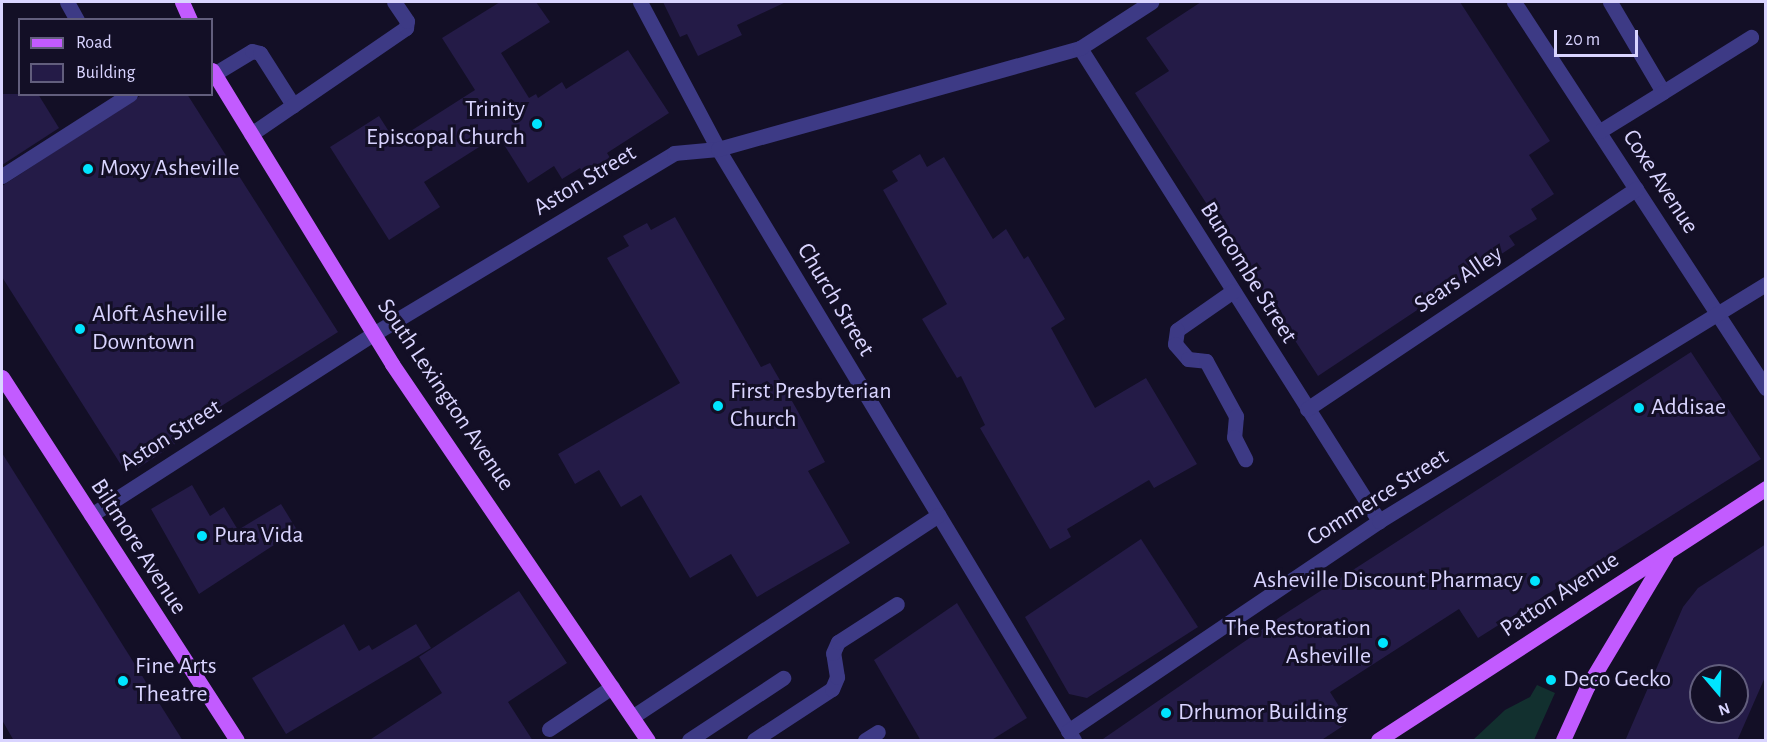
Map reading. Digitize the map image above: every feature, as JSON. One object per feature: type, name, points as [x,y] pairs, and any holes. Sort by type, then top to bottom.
[{"type":"main road","points":[[182,2],[188,18]]},
{"type":"main road","name":"South Lexington Avenue","points":[[213,72],[375,333],[648,741]]},
{"type":"main road","name":"Biltmore Avenue","points":[[2,380],[91,515],[232,739]]},
{"type":"main road","name":"Patton Avenue","points":[[1378,741],[1766,488]]},
{"type":"main road","points":[[1563,741],[1587,687],[1668,552]]},
{"type":"street","points":[[67,2],[76,18]]},
{"type":"street","points":[[251,134],[406,28],[407,21],[394,2]]},
{"type":"street","name":"Church Street","points":[[640,2],[718,149],[1071,736]]},
{"type":"street","name":"Aston Street","points":[[91,515],[375,333],[674,153],[718,149],[1080,48],[1151,2]]},
{"type":"street","name":"Coxe Avenue","points":[[1514,2],[1720,314],[1766,388]]},
{"type":"street","points":[[1610,2],[1663,92]]},
{"type":"street","points":[[1600,131],[1751,37]]},
{"type":"street","name":"Buncombe Street","points":[[1080,48],[1379,521]]},
{"type":"street","points":[[213,72],[252,51],[260,53],[293,105]]},
{"type":"street","points":[[2,176],[127,96]]},
{"type":"street","name":"Sears Alley","points":[[1307,410],[1636,189]]},
{"type":"street","name":"Commerce Street","points":[[1071,736],[1379,521],[1766,284]]},
{"type":"street","points":[[1233,291],[1177,330],[1175,344],[1188,359],[1206,362],[1236,416],[1234,437],[1245,459]]},
{"type":"street","points":[[632,717],[938,514]]},
{"type":"street","points":[[754,741],[832,689],[837,677],[833,652],[838,642],[897,604]]},
{"type":"street","points":[[688,741],[783,678]]},
{"type":"street","points":[[549,729],[612,687]]},
{"type":"street","points":[[865,741],[878,732]]},
{"type":"green space","points":[[1537,685],[1555,693],[1534,740],[1473,740],[1505,710],[1530,697]]},
{"type":"building","name":"Trinity Episcopal Church","points":[[500,2],[536,2],[550,22],[501,53],[529,98],[536,94],[538,98],[562,82],[566,89],[628,50],[669,113],[607,153],[612,161],[586,178],[580,168],[562,179],[554,166],[528,183],[498,135],[424,182],[440,207],[389,240],[330,147],[379,116],[395,141],[475,90],[442,38]]},
{"type":"building","points":[[663,2],[786,2],[737,25],[742,35],[698,56],[687,34],[680,37]]},
{"type":"building","points":[[1201,2],[1460,2],[1550,141],[1529,155],[1554,194],[1531,209],[1537,219],[1509,236],[1515,245],[1318,376],[1135,93],[1169,71],[1146,38]]},
{"type":"building","points":[[2,94],[39,96],[59,128],[2,165]]},
{"type":"building","points":[[140,96],[188,96],[338,332],[171,438],[175,444],[138,468],[133,461],[123,468],[2,277],[2,186]]},
{"type":"building","points":[[920,154],[927,167],[944,157],[993,239],[1006,229],[1024,259],[1028,256],[1065,319],[1051,328],[1095,408],[1146,378],[1197,464],[1154,488],[1149,480],[1067,529],[1071,537],[1050,549],[980,428],[985,425],[961,376],[957,378],[922,319],[947,304],[883,190],[898,181],[892,171]]},
{"type":"building","name":"First Presbyterian Church","points":[[675,217],[761,367],[770,363],[825,462],[808,471],[850,543],[757,597],[731,554],[690,578],[641,495],[621,507],[599,470],[575,484],[558,454],[680,383],[607,258],[629,246],[623,236],[647,223],[651,230]]},
{"type":"building","points":[[1691,352],[1761,459],[1478,638],[1459,609],[1330,692],[1349,722],[1320,741],[1100,741],[1280,617]]},
{"type":"building","points":[[2,453],[183,741],[14,741],[2,720]]},
{"type":"building","points":[[192,485],[210,516],[224,507],[238,530],[281,504],[297,530],[199,594],[151,509]]},
{"type":"building","points":[[1141,539],[1198,627],[1087,698],[1069,694],[1025,617]]},
{"type":"building","points":[[1766,544],[1766,675],[1749,714],[1749,664],[1689,664],[1689,724],[1744,724],[1737,741],[1625,741],[1683,607],[1698,588]]},
{"type":"building","points":[[519,591],[567,663],[508,702],[533,741],[368,741],[442,693],[419,657]]},
{"type":"building","points":[[957,603],[1027,718],[990,741],[921,741],[874,660]]},
{"type":"building","points":[[344,624],[359,651],[369,645],[372,650],[416,624],[431,648],[286,734],[252,678]]},
{"type":"place","name":"Trinity Episcopal Church","points":[[537,124]]},
{"type":"place","name":"Moxy Asheville","points":[[88,169]]},
{"type":"place","name":"Aloft Asheville Downtown","points":[[80,329]]},
{"type":"place","name":"First Presbyterian Church","points":[[718,406]]},
{"type":"place","name":"Addisae","points":[[1639,408]]},
{"type":"place","name":"Pura Vida","points":[[202,536]]},
{"type":"place","name":"Asheville Discount Pharmacy","points":[[1535,581]]},
{"type":"place","name":"The Restoration Asheville","points":[[1383,643]]},
{"type":"place","name":"Deco Gecko","points":[[1551,680]]},
{"type":"place","name":"Fine Arts Theatre","points":[[123,681]]},
{"type":"place","name":"Drhumor Building","points":[[1166,713]]}]
